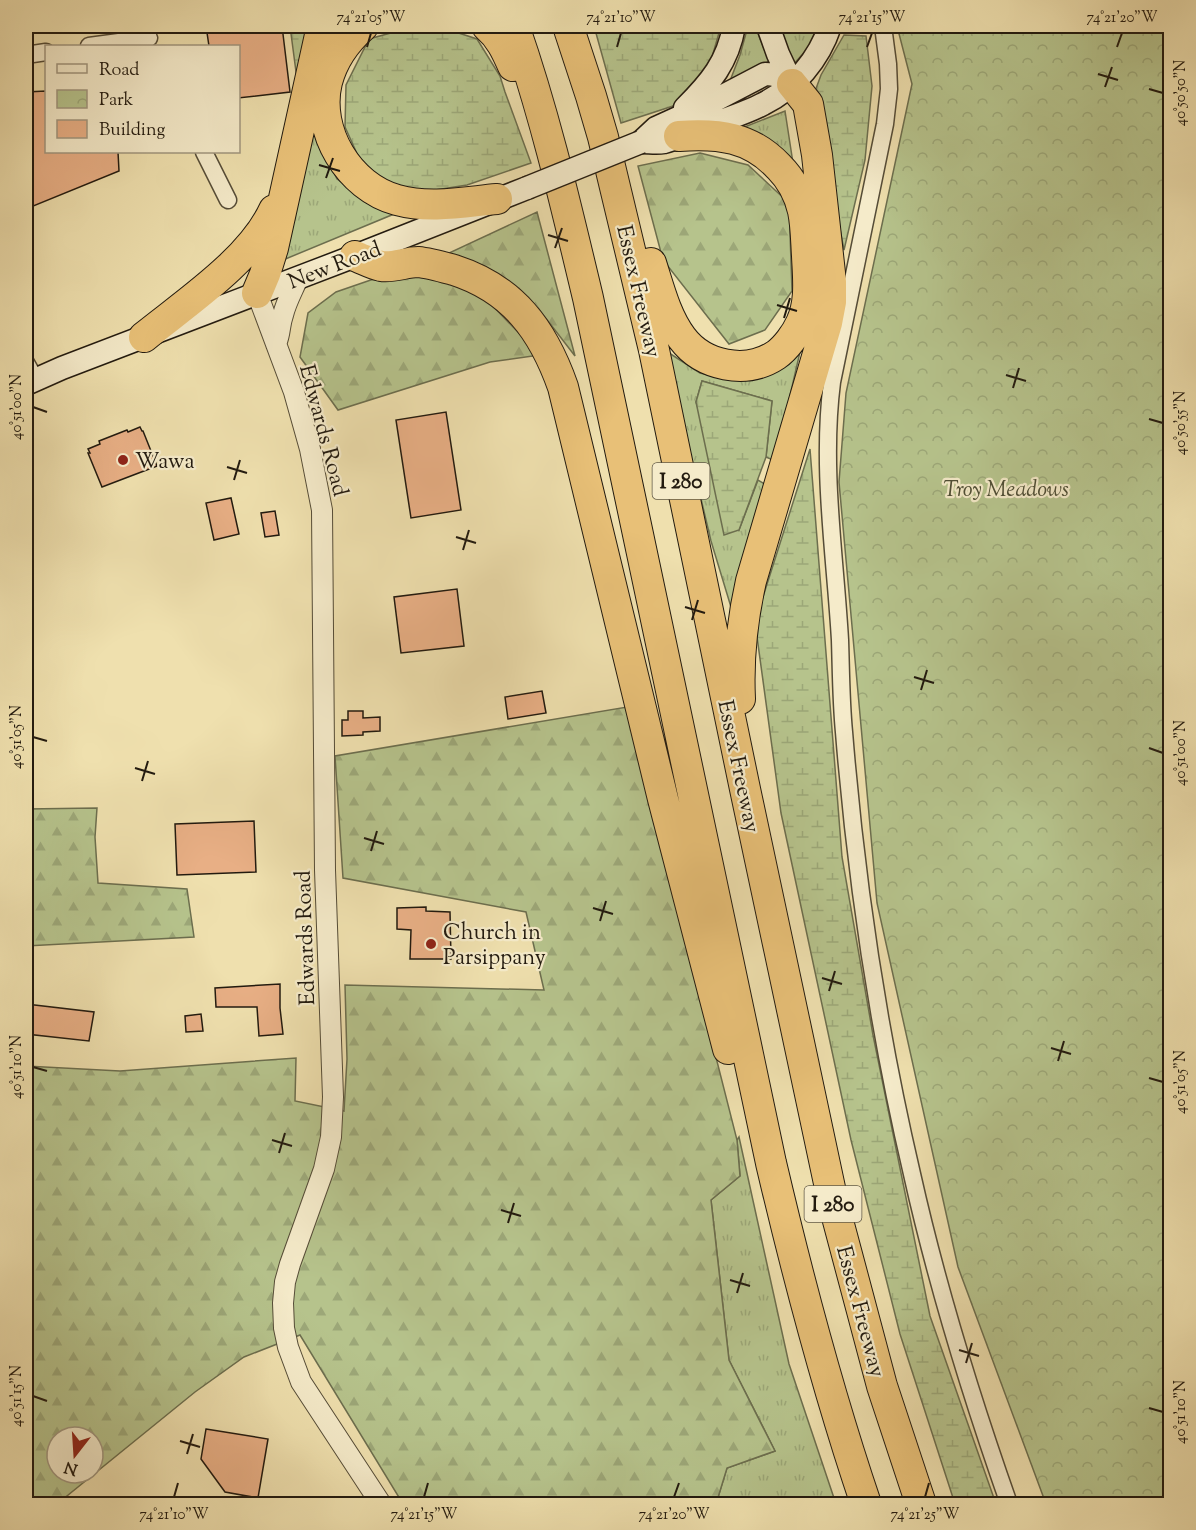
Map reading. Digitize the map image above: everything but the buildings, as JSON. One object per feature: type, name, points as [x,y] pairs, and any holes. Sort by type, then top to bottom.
[{"type":"highway","points":[[258,293],[273,248],[322,26]]},
{"type":"highway","points":[[363,26],[343,46],[327,83],[325,99],[326,120],[332,140],[348,168],[363,183],[377,192],[404,202],[435,206],[497,199]]},
{"type":"highway","points":[[488,26],[505,48],[516,73],[533,86]]},
{"type":"highway","name":"I 280","points":[[514,26],[556,166],[588,298],[771,1163],[813,1332],[866,1504]]},
{"type":"highway","name":"Essex Freeway","points":[[568,26],[591,96],[612,174],[654,350],[833,1202],[882,1386],[921,1504]]},
{"type":"highway","points":[[591,96],[605,105],[650,259],[672,322],[687,344],[705,359],[735,366],[750,365],[777,354],[802,322],[807,304],[809,285],[802,157],[793,109],[792,84]]},
{"type":"highway","points":[[745,789],[739,675],[744,612],[751,581],[827,323],[831,302],[825,220],[808,104],[792,84]]},
{"type":"highway","points":[[677,128],[730,138],[748,144],[766,154],[787,176],[796,192],[805,227]]},
{"type":"highway","points":[[144,337],[212,283],[252,244],[271,216],[290,168]]},
{"type":"highway","points":[[354,256],[382,266],[417,262],[446,268],[468,275],[490,286],[510,300],[530,321],[555,364],[565,395],[658,776],[754,1149],[771,1163]]},
{"type":"main road","points":[[677,128],[716,74],[728,51],[734,26]]},
{"type":"main road","points":[[768,26],[792,84]]},
{"type":"main road","name":"New Road","points":[[29,375],[144,337],[641,142],[663,142],[677,128],[758,107],[774,98],[804,72],[831,29]]},
{"type":"street","points":[[882,29],[888,64],[885,123],[832,382],[828,414],[828,478],[840,638],[843,728],[863,905],[882,1023],[907,1154],[955,1336],[979,1418],[1009,1504]]},
{"type":"street","points":[[96,45],[149,37]]},
{"type":"street","points":[[26,55],[45,52]]},
{"type":"street","points":[[204,153],[228,200]]},
{"type":"street","name":"Edwards Road","points":[[276,344],[281,333],[284,311],[298,278]]},
{"type":"street","name":"Edwards Road","points":[[258,293],[294,392],[308,441],[322,510],[325,870],[333,1097],[331,1137],[324,1169],[285,1282],[283,1303],[285,1328],[288,1347],[301,1382],[381,1504]]},
{"type":"green space","points":[[290,26],[310,26],[298,87]]},
{"type":"green space","points":[[416,26],[437,26],[477,39],[500,76],[531,163],[467,185],[410,194],[364,169],[345,127],[346,85],[369,39]]},
{"type":"green space","points":[[594,26],[721,26],[708,71],[673,106],[621,123]]},
{"type":"green space","points":[[748,26],[755,26],[769,61],[728,86],[740,55]]},
{"type":"green space","points":[[779,26],[817,26],[811,45],[791,67]]},
{"type":"green space","name":"Troy Meadows","points":[[897,26],[1170,26],[1170,1504],[1046,1504],[958,1267],[877,903],[839,482],[846,393],[912,84]]},
{"type":"green space","points":[[844,35],[866,36],[872,86],[865,160],[844,250],[814,94],[821,75]]},
{"type":"green space","points":[[785,111],[795,176],[737,130]]},
{"type":"green space","points":[[307,118],[337,179],[394,214],[283,260]]},
{"type":"green space","points":[[700,153],[748,165],[789,203],[792,291],[765,330],[729,344],[663,260],[638,166]]},
{"type":"green space","points":[[537,212],[575,356],[538,308],[449,253]]},
{"type":"green space","points":[[391,273],[445,278],[489,302],[540,355],[490,362],[338,410],[300,357],[308,313],[336,292]]},
{"type":"green space","points":[[666,351],[700,373],[722,378],[757,379],[800,352],[775,461],[766,457],[772,401],[702,381],[696,402],[739,530],[758,480],[768,486],[734,617],[711,541]]},
{"type":"green space","points":[[702,381],[772,401],[766,457],[739,530],[724,535],[696,402]]},
{"type":"green space","points":[[810,449],[842,857],[873,1035],[930,1316],[996,1504],[955,1504],[900,1334],[851,1140],[781,813],[755,622]]},
{"type":"green space","points":[[627,707],[737,1140],[740,1176],[711,1200],[729,1360],[775,1451],[727,1468],[716,1504],[403,1504],[300,1335],[244,1357],[195,1392],[105,1465],[105,1425],[45,1425],[45,1485],[80,1485],[57,1504],[26,1504],[26,1066],[120,1071],[296,1058],[295,1101],[344,1111],[347,1059],[345,985],[544,990],[526,912],[343,878],[335,756]]},
{"type":"green space","points":[[97,808],[95,837],[98,883],[187,889],[194,937],[26,946],[26,809]]},
{"type":"green space","points":[[739,1137],[789,1364],[836,1504],[716,1504],[727,1468],[775,1451],[729,1360],[711,1200],[740,1176],[737,1140]]},
{"type":"place","name":"Wawa","points":[[123,460]]},
{"type":"place","name":"Church in Parsippany","points":[[431,944]]}]
